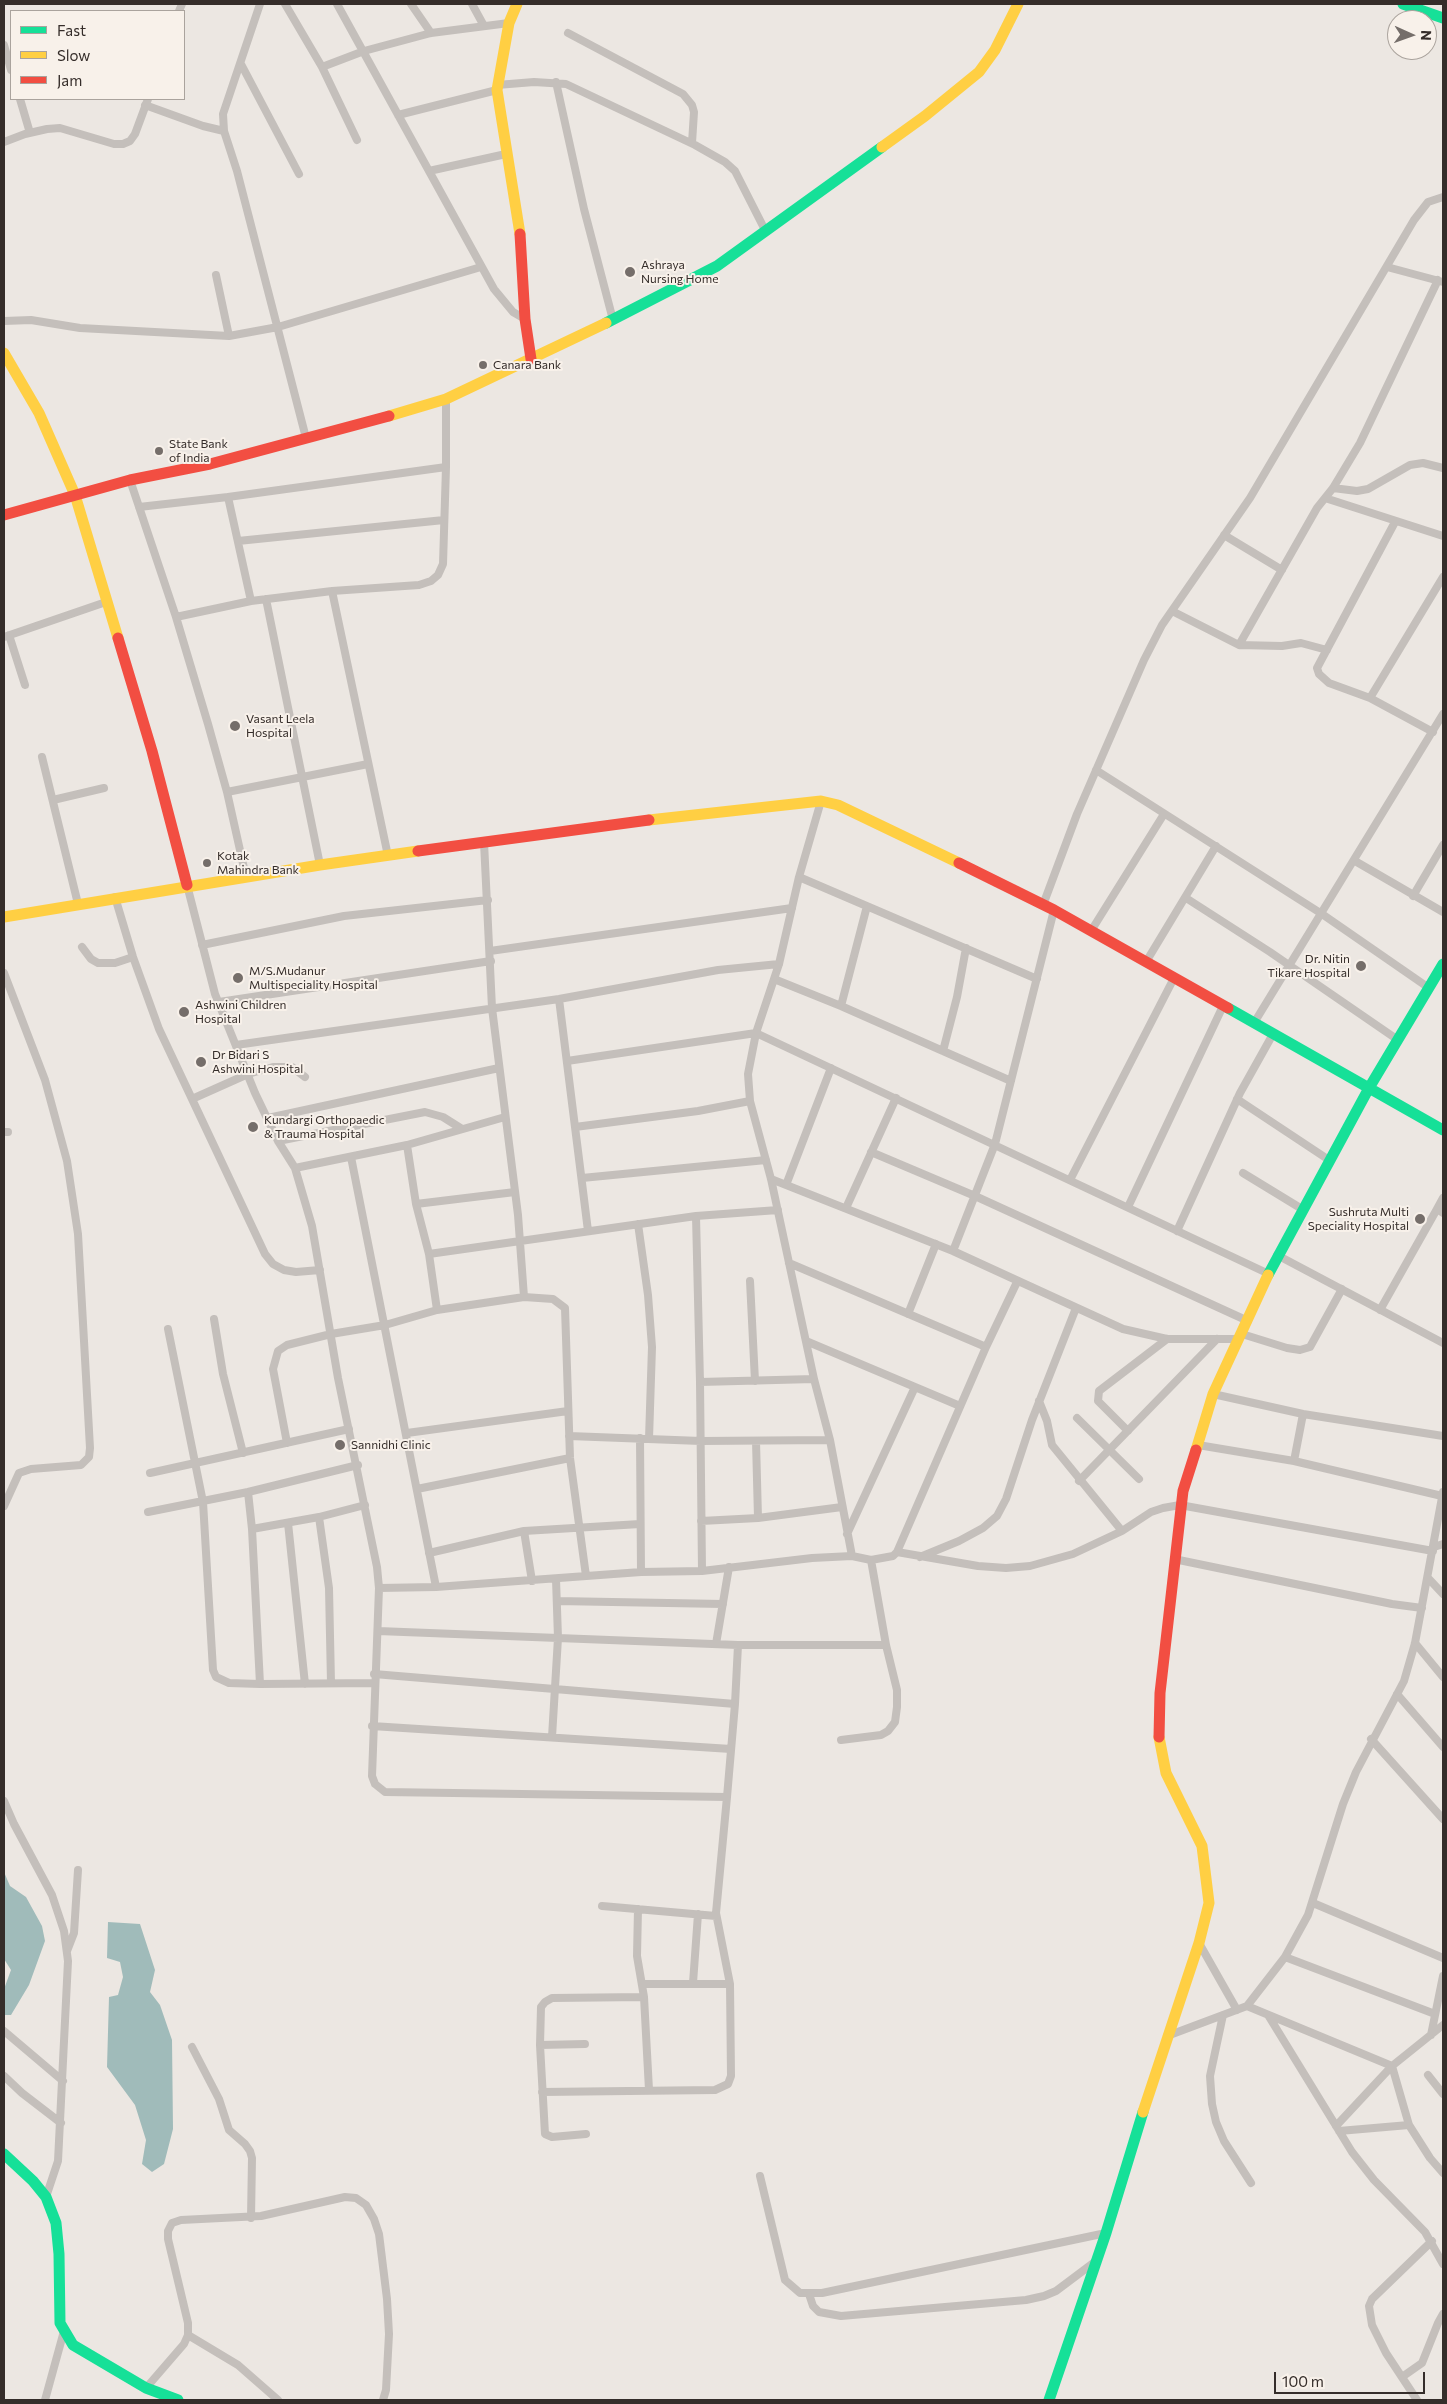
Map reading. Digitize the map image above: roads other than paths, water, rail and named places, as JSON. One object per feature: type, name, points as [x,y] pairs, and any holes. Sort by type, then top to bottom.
[{"type":"street","points":[[260,4],[223,114],[224,131],[237,171],[306,438]]},
{"type":"street","points":[[285,4],[322,67],[357,140]]},
{"type":"street","points":[[337,4],[494,290],[513,312],[525,319]]},
{"type":"street","points":[[411,4],[431,33]]},
{"type":"street","points":[[472,4],[484,26]]},
{"type":"street","points":[[517,4],[509,23],[497,88],[522,249],[525,319],[531,359]]},
{"type":"street","points":[[4,515],[130,480],[210,464],[446,399],[613,320],[717,266],[926,116],[979,72],[995,50],[1018,4]]},
{"type":"street","points":[[1404,4],[1443,18]]},
{"type":"street","points":[[322,67],[364,51],[431,33],[509,23]]},
{"type":"street","points":[[568,33],[683,94],[692,105],[694,112],[692,144]]},
{"type":"street","points":[[4,46],[10,67]]},
{"type":"street","points":[[240,64],[299,174]]},
{"type":"street","points":[[398,115],[497,88],[556,82],[578,89],[725,162],[735,171],[766,232]]},
{"type":"street","points":[[556,82],[584,209],[613,320]]},
{"type":"street","points":[[20,100],[30,133]]},
{"type":"street","points":[[4,142],[30,133],[60,128],[114,144],[123,144],[130,141],[135,134],[146,102],[203,126],[224,131]]},
{"type":"street","points":[[429,171],[506,154]]},
{"type":"street","points":[[1043,905],[1096,770],[1144,660],[1172,611],[1250,498],[1387,267],[1428,202],[1443,197]]},
{"type":"street","points":[[4,321],[31,320],[80,328],[229,336],[278,327],[481,267]]},
{"type":"street","points":[[1239,645],[1325,498],[1360,443],[1441,281],[1387,267]]},
{"type":"street","points":[[216,275],[229,336]]},
{"type":"street","points":[[4,353],[38,413],[75,496],[152,751],[202,945],[219,1002],[278,1141],[294,1168],[312,1226],[331,1334],[358,1464],[379,1588],[372,1726],[372,1776],[375,1784],[385,1792],[727,1797]]},
{"type":"street","points":[[176,617],[251,601],[332,591],[419,585],[431,581],[438,575],[443,564],[446,399]]},
{"type":"street","points":[[1333,488],[1357,491],[1368,489],[1410,465],[1423,463],[1443,468]]},
{"type":"street","points":[[140,507],[446,467]]},
{"type":"street","points":[[130,480],[176,617],[228,792],[246,877]]},
{"type":"street","points":[[228,497],[251,601]]},
{"type":"street","points":[[1325,498],[1443,536]]},
{"type":"street","points":[[238,541],[444,520]]},
{"type":"street","points":[[1395,522],[1317,668],[1324,680],[1370,698],[1433,732]]},
{"type":"street","points":[[1224,535],[1282,570]]},
{"type":"street","points":[[1370,698],[1443,577]]},
{"type":"street","points":[[332,591],[388,856]]},
{"type":"street","points":[[266,599],[320,865]]},
{"type":"street","points":[[25,685],[6,636],[106,602]]},
{"type":"street","points":[[1172,611],[1239,645],[1282,646],[1301,643],[1327,650]]},
{"type":"street","points":[[1254,1023],[1355,861],[1443,714]]},
{"type":"street","points":[[42,757],[78,904]]},
{"type":"street","points":[[228,792],[368,764]]},
{"type":"street","points":[[1096,770],[1322,914],[1429,988]]},
{"type":"street","points":[[52,800],[104,788]]},
{"type":"street","points":[[821,801],[799,877],[779,964],[756,1033],[748,1074],[750,1100],[771,1179],[814,1379],[830,1440],[852,1556]]},
{"type":"street","points":[[4,917],[114,897],[320,865],[651,819],[821,801],[838,805],[922,844],[1054,910],[1443,1130]]},
{"type":"street","points":[[1091,931],[1164,814]]},
{"type":"street","points":[[484,842],[492,1008],[515,1192],[524,1297]]},
{"type":"street","points":[[1146,962],[1216,846]]},
{"type":"street","points":[[1413,896],[1443,846]]},
{"type":"street","points":[[1355,861],[1443,912]]},
{"type":"street","points":[[799,877],[1037,979]]},
{"type":"street","points":[[114,897],[133,957],[159,1028],[264,1254],[273,1264],[284,1270],[296,1272],[320,1270]]},
{"type":"street","points":[[1186,898],[1398,1040]]},
{"type":"street","points":[[202,945],[258,932],[344,916],[488,900]]},
{"type":"street","points":[[841,1006],[867,906]]},
{"type":"street","points":[[490,951],[792,908]]},
{"type":"street","points":[[953,1251],[994,1144],[1054,910]]},
{"type":"street","points":[[82,947],[91,959],[98,963],[115,962],[133,957]]},
{"type":"street","points":[[943,1051],[957,997],[966,948]]},
{"type":"street","points":[[219,1002],[491,961]]},
{"type":"street","points":[[236,1045],[559,999],[718,970],[779,964]]},
{"type":"street","points":[[1049,2400],[1106,2233],[1167,2036],[1199,1943],[1209,1903],[1202,1846],[1166,1773],[1159,1744],[1160,1693],[1180,1505],[1214,1394],[1277,1254],[1369,1088],[1443,964]]},
{"type":"street","points":[[4,973],[45,1080],[67,1161],[78,1234],[90,1448],[89,1457],[81,1465],[31,1468],[19,1473],[4,1506]]},
{"type":"street","points":[[1070,1180],[1174,978]]},
{"type":"street","points":[[774,980],[841,1006],[1011,1081]]},
{"type":"street","points":[[559,999],[588,1231]]},
{"type":"street","points":[[1128,1207],[1223,1006]]},
{"type":"street","points":[[567,1061],[756,1033],[1269,1274]]},
{"type":"street","points":[[1177,1231],[1237,1099],[1273,1034]]},
{"type":"street","points":[[192,1098],[248,1074],[283,1066],[296,1069],[305,1077]]},
{"type":"street","points":[[268,1118],[499,1068]]},
{"type":"street","points":[[786,1185],[831,1068]]},
{"type":"street","points":[[846,1208],[896,1098]]},
{"type":"street","points":[[1237,1099],[1329,1160]]},
{"type":"street","points":[[575,1127],[698,1111],[750,1100]]},
{"type":"street","points":[[278,1141],[425,1112],[444,1117],[462,1129]]},
{"type":"street","points":[[294,1168],[351,1158],[407,1145],[505,1117]]},
{"type":"street","points":[[407,1145],[416,1204],[429,1254],[437,1310]]},
{"type":"street","points":[[871,1152],[975,1196],[1248,1321]]},
{"type":"street","points":[[351,1158],[436,1587]]},
{"type":"street","points":[[582,1178],[766,1160]]},
{"type":"street","points":[[1243,1172],[1302,1209]]},
{"type":"street","points":[[771,1179],[953,1251],[1124,1330],[1167,1339],[1240,1337],[1300,1350],[1310,1347],[1342,1289]]},
{"type":"street","points":[[416,1204],[515,1192]]},
{"type":"street","points":[[1380,1310],[1440,1211],[1443,1198]]},
{"type":"street","points":[[429,1254],[696,1216],[778,1210]]},
{"type":"street","points":[[696,1216],[702,1571]]},
{"type":"street","points":[[638,1224],[648,1295],[652,1347],[649,1438]]},
{"type":"street","points":[[908,1314],[936,1244]]},
{"type":"street","points":[[1277,1254],[1443,1344]]},
{"type":"street","points":[[789,1263],[986,1347]]},
{"type":"street","points":[[750,1281],[755,1380]]},
{"type":"street","points":[[379,1588],[436,1587],[641,1572],[702,1571],[812,1558],[852,1556],[871,1560],[886,1558],[897,1552],[986,1347],[1017,1282]]},
{"type":"street","points":[[287,1443],[273,1369],[278,1351],[287,1345],[331,1334],[385,1325],[437,1310],[524,1297],[553,1299],[565,1308],[570,1458],[586,1576]]},
{"type":"street","points":[[918,1557],[959,1541],[983,1528],[997,1516],[1006,1499],[1039,1401],[1076,1308]]},
{"type":"street","points":[[214,1319],[223,1374],[243,1453]]},
{"type":"street","points":[[168,1329],[203,1502],[213,1670],[216,1677],[223,1681],[260,1684],[374,1683]]},
{"type":"street","points":[[1128,1431],[1098,1401],[1100,1391],[1167,1339]]},
{"type":"street","points":[[1079,1481],[1217,1339]]},
{"type":"street","points":[[806,1341],[960,1406]]},
{"type":"street","points":[[700,1382],[814,1379]]},
{"type":"street","points":[[847,1534],[915,1387]]},
{"type":"street","points":[[1214,1394],[1302,1414],[1443,1436]]},
{"type":"street","points":[[1039,1401],[1047,1421],[1052,1445],[1079,1481],[1122,1531]]},
{"type":"street","points":[[407,1434],[568,1411]]},
{"type":"street","points":[[1294,1461],[1302,1414]]},
{"type":"street","points":[[1077,1418],[1139,1479]]},
{"type":"street","points":[[150,1473],[350,1429]]},
{"type":"street","points":[[569,1436],[701,1441],[830,1440]]},
{"type":"street","points":[[640,1438],[641,1572]]},
{"type":"street","points":[[756,1440],[758,1518]]},
{"type":"street","points":[[1167,2036],[1247,2006],[1285,1957],[1314,1903],[1343,1804],[1371,1739],[1404,1682],[1415,1643],[1443,1494],[1294,1461],[1198,1446]]},
{"type":"street","points":[[418,1489],[570,1458]]},
{"type":"street","points":[[148,1512],[248,1492],[358,1464]]},
{"type":"street","points":[[248,1492],[252,1529],[260,1684]]},
{"type":"street","points":[[252,1529],[319,1517],[365,1505]]},
{"type":"street","points":[[897,1552],[978,1566],[1006,1568],[1030,1566],[1073,1554],[1122,1531],[1152,1512],[1180,1505],[1433,1549],[1443,1544]]},
{"type":"street","points":[[701,1521],[758,1518],[842,1507]]},
{"type":"street","points":[[319,1517],[329,1588],[331,1683]]},
{"type":"street","points":[[288,1523],[305,1684]]},
{"type":"street","points":[[429,1553],[524,1531],[640,1524]]},
{"type":"street","points":[[524,1531],[532,1581]]},
{"type":"street","points":[[1174,1558],[1392,1604],[1422,1608]]},
{"type":"street","points":[[841,1740],[881,1735],[888,1731],[895,1722],[897,1690],[886,1644],[871,1560]]},
{"type":"street","points":[[716,1644],[729,1568]]},
{"type":"street","points":[[1428,1578],[1443,1594]]},
{"type":"street","points":[[552,1738],[558,1638],[556,1579]]},
{"type":"street","points":[[557,1601],[723,1604]]},
{"type":"street","points":[[378,1631],[738,1645],[886,1644]]},
{"type":"street","points":[[1415,1643],[1443,1677]]},
{"type":"street","points":[[542,2092],[715,2090],[728,2084],[731,2076],[730,1984],[716,1916],[735,1704],[738,1645]]},
{"type":"street","points":[[374,1674],[735,1704]]},
{"type":"street","points":[[1397,1694],[1443,1747]]},
{"type":"street","points":[[372,1726],[731,1749]]},
{"type":"street","points":[[1371,1739],[1443,1820]]},
{"type":"street","points":[[4,1801],[14,1824],[52,1895],[64,1931],[67,1951],[63,2081],[58,2161],[46,2197]]},
{"type":"street","points":[[67,1951],[74,1933],[78,1870]]},
{"type":"street","points":[[1314,1903],[1443,1958]]},
{"type":"street","points":[[602,1906],[716,1916]]},
{"type":"street","points":[[638,1909],[637,1956],[644,1997],[649,2090]]},
{"type":"street","points":[[693,1983],[698,1914]]},
{"type":"street","points":[[1199,1943],[1237,2010]]},
{"type":"street","points":[[1285,1957],[1435,2014]]},
{"type":"street","points":[[1431,2035],[1443,1976]]},
{"type":"street","points":[[642,1984],[730,1984]]},
{"type":"street","points":[[586,2134],[552,2137],[545,2134],[540,2045],[541,2007],[552,1998],[644,1997]]},
{"type":"street","points":[[1247,2006],[1392,2066]]},
{"type":"street","points":[[1223,2015],[1210,2076],[1212,2104],[1216,2122],[1224,2141],[1250,2183]]},
{"type":"street","points":[[1268,2015],[1294,2054],[1337,2129],[1374,2180],[1432,2240],[1443,2264]]},
{"type":"street","points":[[1337,2129],[1392,2066],[1443,2025]]},
{"type":"street","points":[[4,2031],[63,2081]]},
{"type":"street","points":[[540,2045],[585,2044]]},
{"type":"street","points":[[192,2046],[219,2099],[229,2130],[246,2144],[250,2150],[252,2158],[251,2218]]},
{"type":"street","points":[[1392,2066],[1409,2124],[1430,2158],[1443,2173]]},
{"type":"street","points":[[1428,2075],[1443,2094]]},
{"type":"street","points":[[4,2076],[60,2123]]},
{"type":"street","points":[[1337,2129],[1409,2124]]},
{"type":"street","points":[[4,2154],[33,2181],[46,2197],[56,2223],[60,2323],[73,2345],[146,2388],[178,2400]]},
{"type":"street","points":[[760,2176],[785,2280],[800,2293],[809,2294],[1106,2233]]},
{"type":"street","points":[[146,2388],[184,2344],[188,2335],[188,2322],[168,2239],[168,2231],[172,2223],[181,2220],[251,2218],[345,2197],[356,2198],[366,2205],[374,2219],[379,2234],[389,2334],[386,2390],[383,2400]]},
{"type":"street","points":[[1417,2400],[1386,2353],[1372,2325],[1369,2306],[1372,2299],[1432,2240]]},
{"type":"street","points":[[809,2294],[813,2306],[819,2312],[842,2316],[1026,2300],[1056,2291],[1097,2260]]},
{"type":"street","points":[[1402,2378],[1422,2363],[1443,2314]]},
{"type":"street","points":[[45,2400],[64,2331]]},
{"type":"street","points":[[188,2335],[238,2365],[278,2400]]},
{"type":"water","points":[[4,1872],[10,1886],[26,1897],[42,1926],[45,1941],[29,1985],[11,2015],[4,2015],[4,1989],[11,1970],[4,1959]]},
{"type":"water","points":[[108,1922],[140,1924],[155,1970],[150,1992],[160,2005],[172,2040],[173,2129],[164,2164],[152,2172],[142,2164],[146,2140],[135,2105],[107,2067],[109,1997],[118,1995],[123,1977],[120,1962],[107,1958]]},
{"type":"place","name":"Ashraya Nursing Home","points":[[630,272]]},
{"type":"place","name":"Canara Bank","points":[[483,365]]},
{"type":"place","name":"State Bank of India","points":[[159,451]]},
{"type":"place","name":"Vasant Leela Hospital","points":[[235,726]]},
{"type":"place","name":"Kotak Mahindra Bank","points":[[207,863]]},
{"type":"place","name":"Dr. Nitin Tikare Hospital","points":[[1361,966]]},
{"type":"place","name":"M/S.Mudanur Multispeciality Hospital","points":[[238,978]]},
{"type":"place","name":"Ashwini Children Hospital","points":[[184,1012]]},
{"type":"place","name":"Dr Bidari S Ashwini Hospital","points":[[201,1062]]},
{"type":"place","name":"Kundargi Orthopaedic & Trauma Hospital","points":[[253,1127]]},
{"type":"place","name":"Sushruta Multi Speciality Hospital","points":[[1420,1219]]},
{"type":"place","name":"Sannidhi Clinic","points":[[340,1445]]}]
